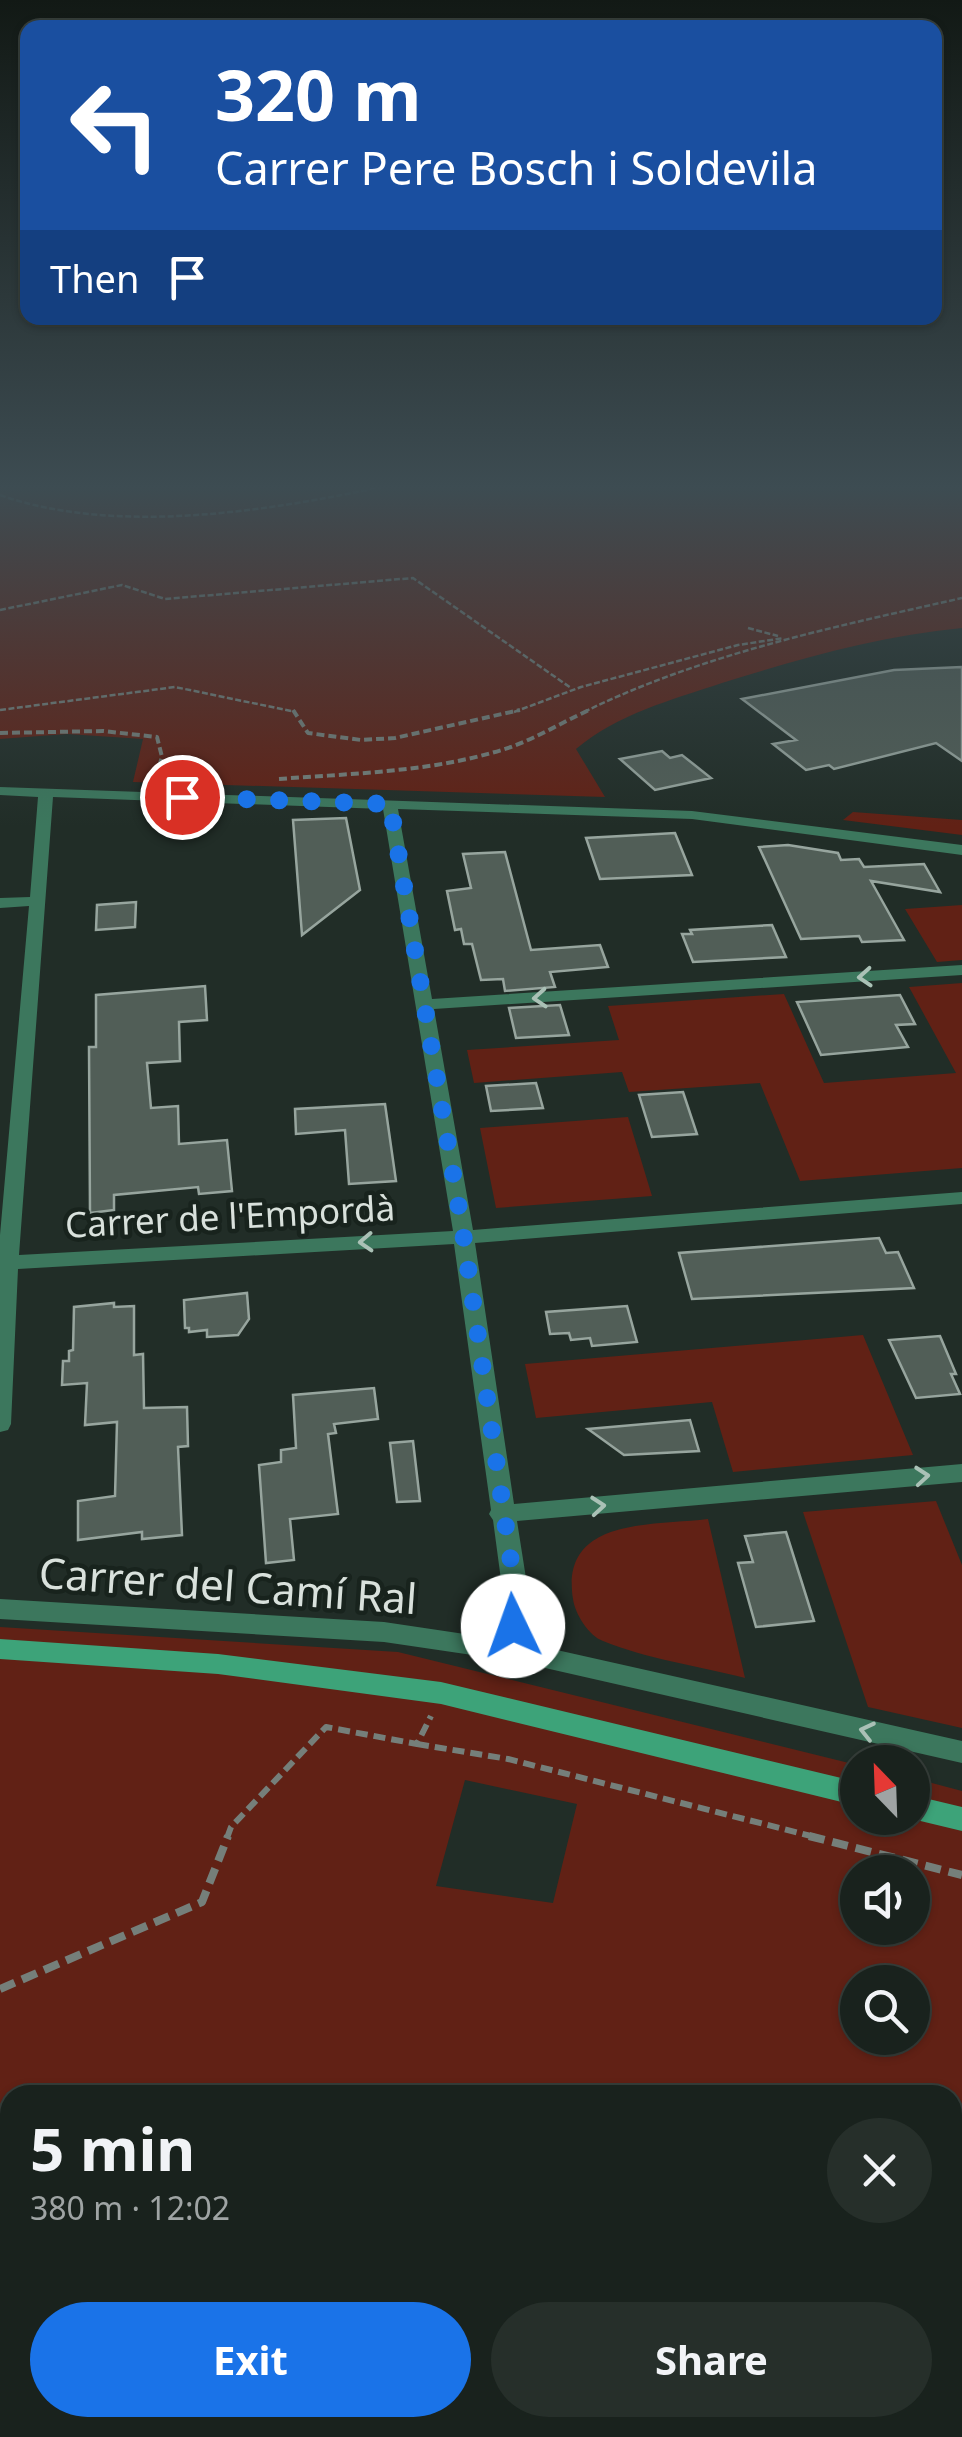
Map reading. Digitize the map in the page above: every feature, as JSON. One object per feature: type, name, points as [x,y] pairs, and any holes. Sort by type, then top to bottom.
[{"type":"street","points":[[0,1424],[4,1263],[46,791]]},
{"type":"street","points":[[0,792],[692,815],[962,850]]},
{"type":"street","points":[[390,804],[463,1237],[518,1610],[508,1635],[532,1655],[962,1752]]},
{"type":"street","points":[[0,903],[38,901]]},
{"type":"street","points":[[423,1005],[962,970]]},
{"type":"street","name":"Carrer de l'Empordà","points":[[4,1263],[463,1237],[962,1198]]},
{"type":"street","points":[[501,1514],[962,1472]]},
{"type":"street","name":"Carrer del Camí Ral","points":[[0,1609],[384,1632],[478,1646],[508,1635]]},
{"type":"street","points":[[0,1649],[218,1664],[442,1693],[840,1790]]},
{"type":"street","points":[[930,1812],[962,1820]]},
{"type":"path","points":[[0,610],[55,599]]},
{"type":"path","points":[[443,599],[573,690]]},
{"type":"path","points":[[270,780],[425,768],[478,756],[516,745],[635,690],[791,638],[959,599]]},
{"type":"path","points":[[748,628],[791,638]]},
{"type":"path","points":[[0,710],[175,687],[294,710],[308,733],[334,732],[362,740],[501,716],[630,672],[746,642],[791,638]]},
{"type":"path","points":[[0,733],[102,731],[156,736],[162,756],[148,796]]},
{"type":"path","points":[[417,1744],[442,1693]]},
{"type":"path","points":[[0,1988],[202,1902],[231,1827],[326,1728],[508,1758],[962,1875]]},
{"type":"shaded area","points":[[0,599],[962,599],[962,628],[901,636],[811,657],[684,696],[609,726],[576,749],[605,797],[133,782],[143,739],[67,734],[0,739]]},
{"type":"shaded area","points":[[853,812],[962,820],[962,835],[843,820]]},
{"type":"shaded area","points":[[962,905],[962,960],[937,962],[905,909]]},
{"type":"shaded area","points":[[962,983],[962,1168],[800,1181],[760,1083],[629,1092],[622,1072],[474,1083],[467,1050],[619,1040],[608,1006],[784,994],[824,1083],[956,1073],[909,987]]},
{"type":"shaded area","points":[[628,1117],[652,1196],[496,1208],[480,1128]]},
{"type":"shaded area","points":[[863,1335],[913,1455],[733,1472],[712,1402],[536,1418],[525,1364]]},
{"type":"shaded area","points":[[936,1501],[962,1565],[962,1728],[868,1707],[803,1512]]},
{"type":"shaded area","points":[[708,1519],[745,1678],[603,1641],[588,1629],[574,1605],[573,1572],[581,1553],[595,1539],[637,1526]]},
{"type":"shaded area","points":[[0,1627],[398,1652],[840,1761],[840,1835],[930,1835],[930,1783],[962,1791],[962,2085],[0,2085]],"holes":[[[465,1780],[577,1804],[553,1903],[436,1886]]]},
{"type":"building","points":[[962,667],[962,761],[936,743],[834,769],[829,765],[806,770],[773,744],[796,740],[742,699],[894,670]]},
{"type":"building","points":[[662,751],[670,758],[682,755],[711,778],[655,790],[620,759]]},
{"type":"building","points":[[346,818],[360,890],[302,935],[293,820]]},
{"type":"building","points":[[675,833],[692,875],[600,879],[586,838]]},
{"type":"building","points":[[788,845],[838,853],[841,860],[859,859],[864,867],[924,864],[940,892],[871,881],[904,940],[862,942],[859,936],[801,939],[759,847]]},
{"type":"building","points":[[505,852],[531,950],[600,945],[608,967],[550,972],[555,987],[505,991],[503,979],[481,980],[472,944],[464,944],[461,929],[455,930],[447,891],[471,888],[463,854]]},
{"type":"building","points":[[136,902],[135,927],[96,930],[97,905]]},
{"type":"building","points":[[772,925],[786,957],[693,962],[682,934],[692,934],[690,930]]},
{"type":"building","points":[[205,986],[207,1020],[179,1022],[180,1061],[147,1063],[151,1108],[178,1106],[179,1144],[227,1140],[232,1191],[199,1194],[198,1187],[114,1195],[114,1210],[90,1213],[89,1047],[96,1047],[96,995]]},
{"type":"building","points":[[900,995],[915,1024],[896,1025],[908,1047],[821,1055],[797,1002]]},
{"type":"building","points":[[560,1005],[569,1035],[516,1038],[509,1008]]},
{"type":"building","points":[[536,1083],[543,1108],[491,1111],[486,1086]]},
{"type":"building","points":[[683,1092],[697,1134],[652,1137],[639,1095]]},
{"type":"building","points":[[385,1104],[396,1181],[349,1184],[345,1130],[296,1134],[295,1109]]},
{"type":"building","points":[[879,1238],[886,1253],[898,1252],[914,1288],[692,1299],[679,1253]]},
{"type":"building","points":[[247,1293],[249,1319],[238,1335],[207,1337],[207,1330],[189,1332],[185,1328],[184,1300]]},
{"type":"building","points":[[114,1303],[114,1307],[134,1306],[134,1355],[143,1354],[144,1408],[187,1407],[188,1446],[178,1447],[182,1535],[142,1539],[142,1532],[78,1540],[78,1501],[115,1496],[117,1422],[85,1425],[87,1383],[62,1385],[63,1361],[69,1361],[69,1351],[73,1350],[74,1307]]},
{"type":"building","points":[[627,1306],[637,1342],[592,1346],[590,1338],[571,1340],[569,1333],[550,1334],[546,1312]]},
{"type":"building","points":[[940,1336],[960,1394],[916,1398],[889,1340]]},
{"type":"building","points":[[374,1388],[378,1419],[334,1424],[336,1433],[328,1434],[338,1514],[290,1519],[294,1560],[266,1563],[259,1465],[281,1462],[281,1450],[296,1448],[293,1395]]},
{"type":"building","points":[[690,1420],[699,1451],[624,1455],[588,1429]]},
{"type":"building","points":[[413,1441],[420,1501],[397,1502],[390,1443]]},
{"type":"building","points":[[786,1532],[814,1621],[756,1627],[738,1563],[753,1562],[745,1536]]},
{"type":"route","points":[[182,797],[390,804],[462,1226],[510,1576],[518,1610],[513,1626]]}]
